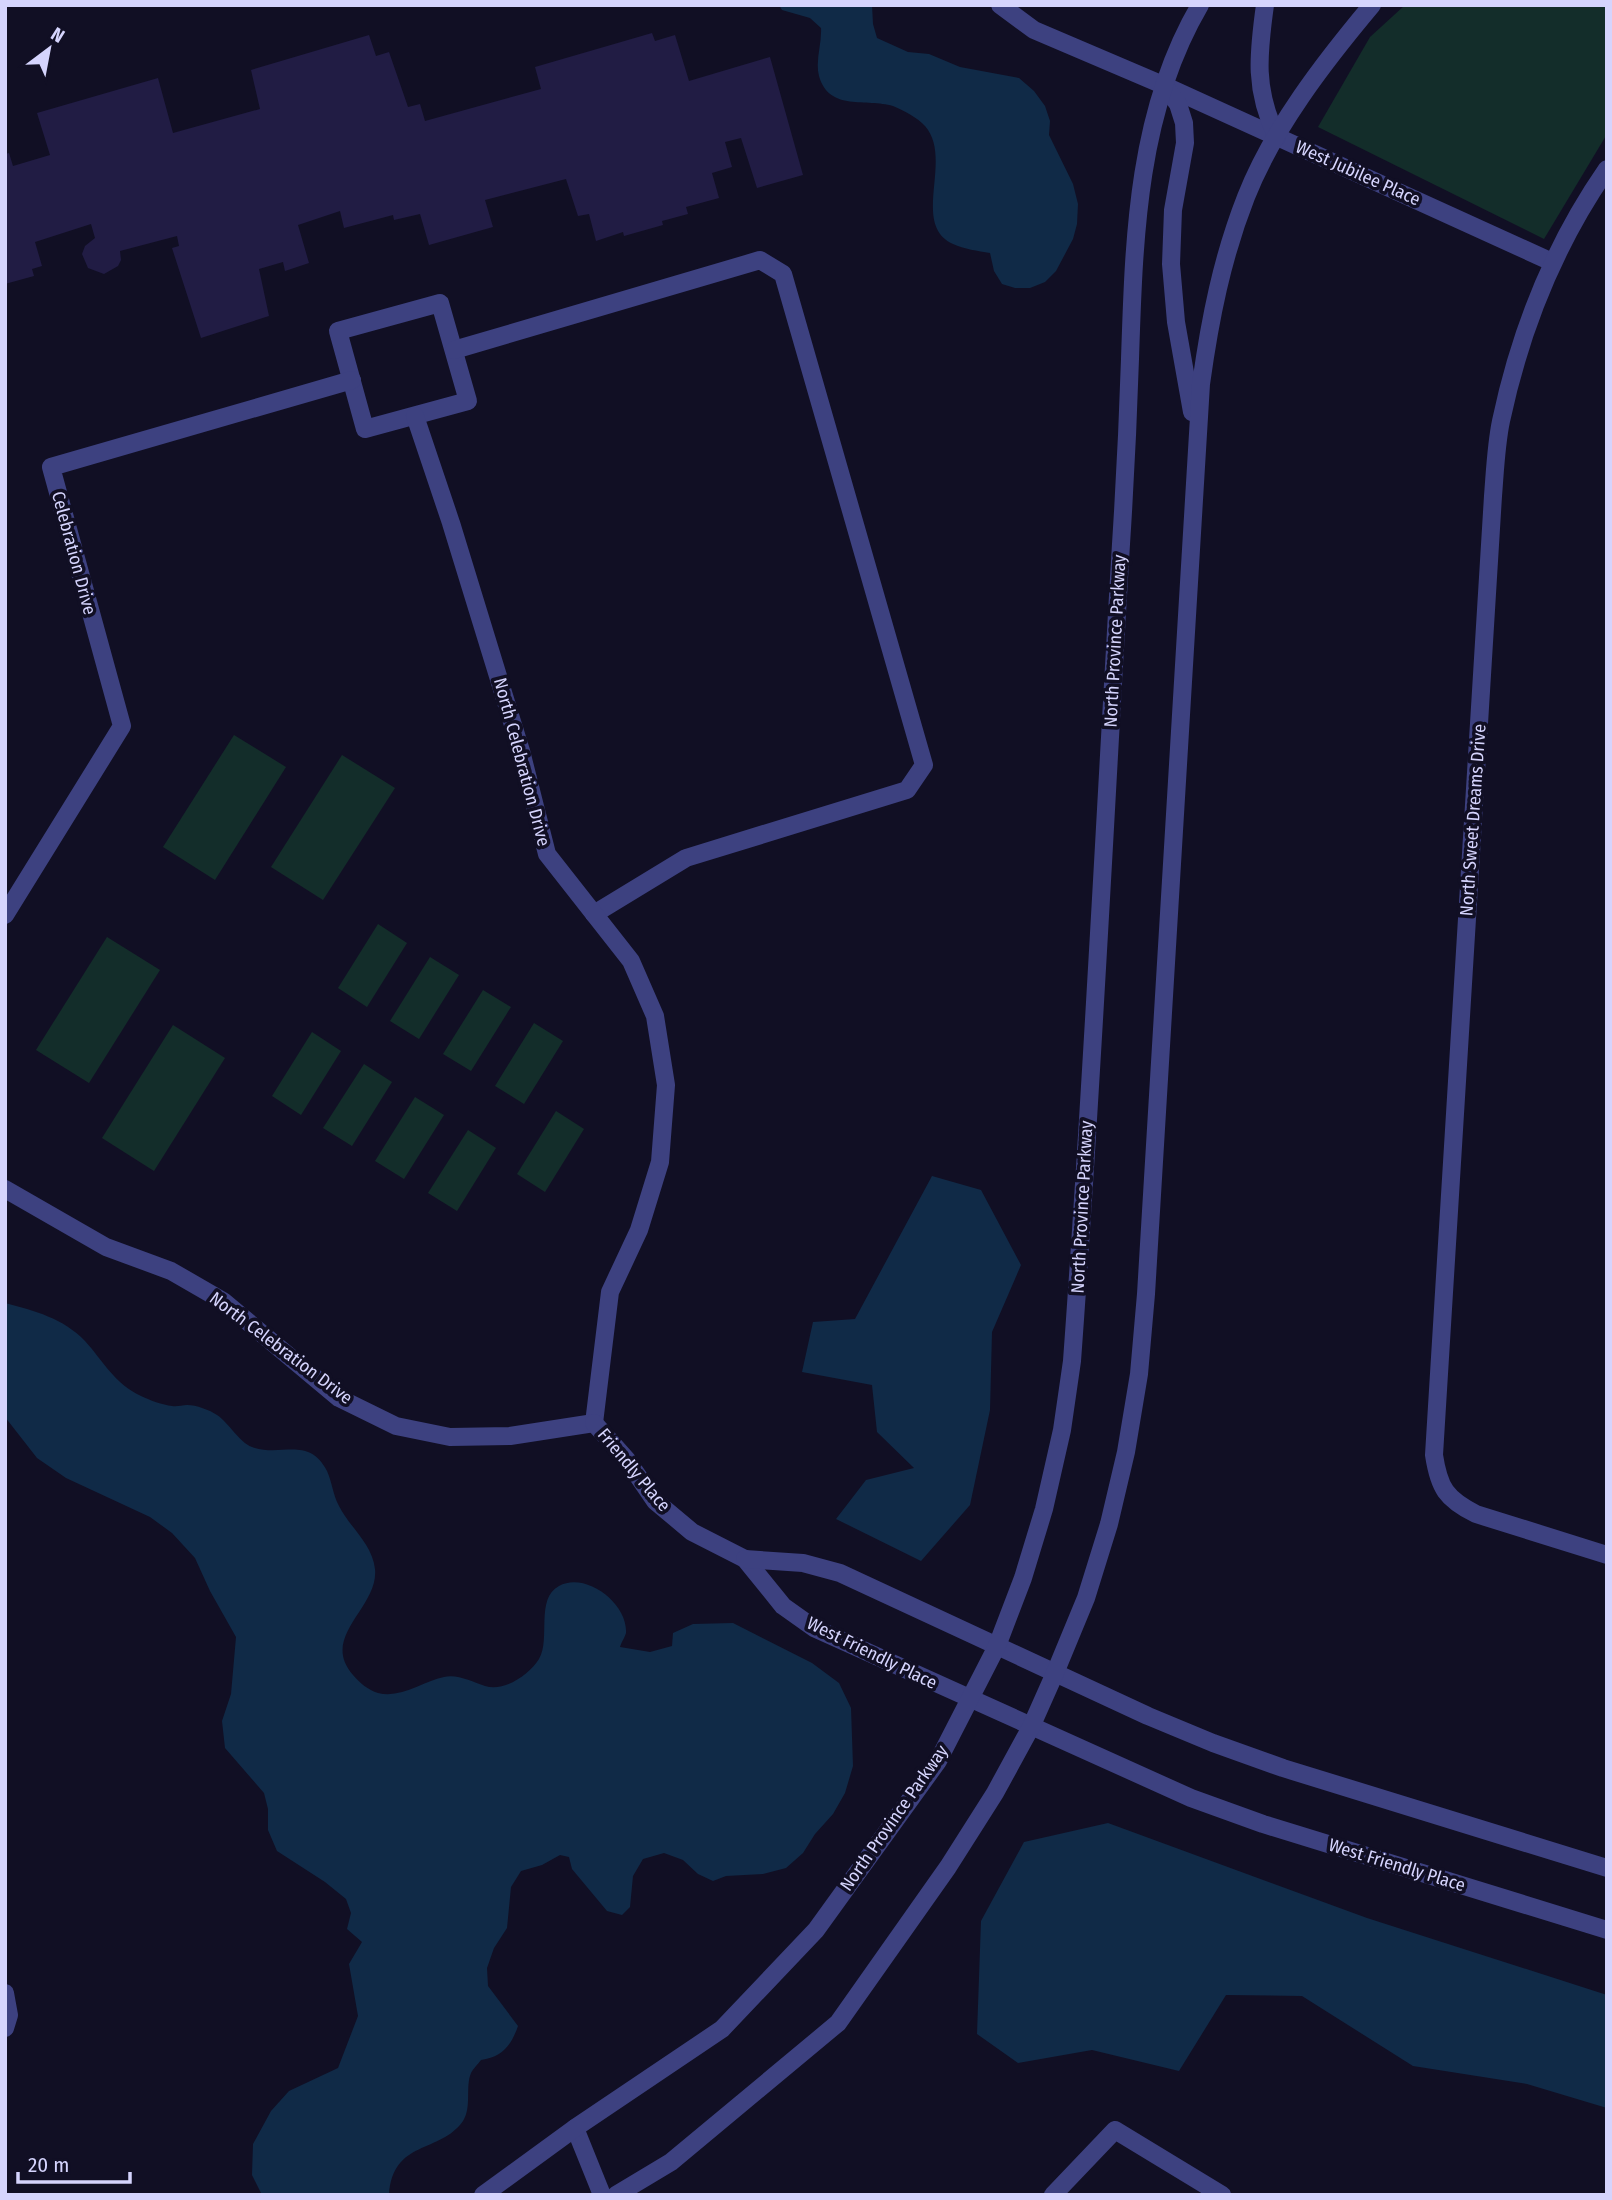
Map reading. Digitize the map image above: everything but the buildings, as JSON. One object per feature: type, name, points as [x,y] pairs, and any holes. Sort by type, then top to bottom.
[{"type":"street","name":"West Jubilee Place","points":[[1000,5],[1034,30],[1163,85],[1552,262]]},
{"type":"street","name":"North Province Parkway","points":[[484,2195],[575,2128],[722,2029],[816,1930],[938,1761],[997,1646],[1023,1578],[1044,1509],[1062,1430],[1072,1361],[1128,432],[1136,236],[1147,147],[1163,85],[1200,5]]},
{"type":"street","points":[[1265,5],[1259,83],[1265,113],[1277,137]]},
{"type":"street","points":[[616,2195],[671,2162],[838,2023],[948,1867],[995,1793],[1031,1727],[1086,1598],[1109,1524],[1126,1452],[1139,1374],[1148,1267],[1201,384],[1210,320],[1225,257],[1247,194],[1277,137],[1312,82],[1372,5]]},
{"type":"street","points":[[1163,85],[1178,104],[1184,123],[1185,143],[1173,210],[1171,264],[1176,322],[1198,442]]},
{"type":"street","name":"North Sweet Dreams Drive","points":[[1607,169],[1583,204],[1552,262],[1523,339],[1501,422],[1493,496],[1434,1455],[1437,1473],[1445,1493],[1459,1505],[1476,1514],[1607,1555]]},
{"type":"street","points":[[454,350],[760,260],[783,274],[924,765],[907,790],[686,858],[594,914]]},
{"type":"street","points":[[440,303],[454,350],[468,401],[365,429],[338,331],[440,303]]},
{"type":"street","name":"Celebration Drive","points":[[5,915],[122,726],[51,467],[352,380]]},
{"type":"street","name":"North Celebration Drive","points":[[5,1189],[106,1247],[171,1271],[223,1301],[339,1398],[396,1426],[450,1437],[510,1436],[594,1423],[610,1292],[639,1230],[660,1162],[666,1085],[655,1016],[631,961],[547,854],[521,751],[452,523],[415,416]]},
{"type":"street","name":"Friendly Place","points":[[594,1423],[627,1460],[655,1501],[692,1532],[745,1559]]},
{"type":"street","points":[[745,1559],[803,1563],[840,1573],[1213,1743],[1283,1768],[1607,1868]]},
{"type":"street","name":"West Friendly Place","points":[[745,1559],[783,1606],[814,1628],[1191,1798],[1264,1824],[1607,1930]]},
{"type":"street","points":[[5,1993],[9,2015],[5,2028]]},
{"type":"street","points":[[575,2128],[602,2195]]},
{"type":"street","points":[[1053,2195],[1115,2130],[1222,2195]]},
{"type":"green space","points":[[1405,5],[1607,5],[1607,134],[1544,239],[1318,127],[1370,37]]},
{"type":"green space","points":[[234,735],[286,767],[215,880],[163,847]]},
{"type":"green space","points":[[342,755],[395,788],[323,900],[271,867]]},
{"type":"green space","points":[[378,924],[407,943],[367,1007],[338,988]]},
{"type":"green space","points":[[107,937],[160,970],[89,1083],[36,1050]]},
{"type":"green space","points":[[430,957],[459,975],[419,1039],[390,1021]]},
{"type":"green space","points":[[483,990],[511,1007],[471,1071],[443,1054]]},
{"type":"green space","points":[[534,1023],[563,1041],[524,1104],[495,1086]]},
{"type":"green space","points":[[173,1025],[225,1058],[154,1171],[102,1138]]},
{"type":"green space","points":[[312,1032],[341,1051],[301,1115],[272,1096]]},
{"type":"green space","points":[[364,1064],[392,1082],[352,1146],[323,1128]]},
{"type":"green space","points":[[415,1097],[444,1115],[404,1179],[375,1161]]},
{"type":"green space","points":[[556,1111],[584,1129],[545,1192],[517,1174]]},
{"type":"green space","points":[[468,1130],[496,1148],[457,1211],[428,1193]]},
{"type":"water","points":[[779,5],[872,5],[877,38],[908,52],[929,54],[960,67],[1019,78],[1034,91],[1045,106],[1050,121],[1049,135],[1073,184],[1078,204],[1073,239],[1056,271],[1045,282],[1030,288],[1015,288],[1002,284],[994,271],[990,253],[957,246],[941,235],[935,222],[933,207],[936,156],[933,140],[925,126],[910,114],[893,106],[850,102],[831,95],[824,87],[818,70],[821,28],[810,18],[782,10]]},
{"type":"water","points":[[932,1176],[981,1190],[1021,1265],[992,1332],[990,1410],[970,1505],[921,1561],[836,1519],[866,1480],[914,1468],[877,1432],[872,1385],[802,1372],[813,1322],[855,1319]]},
{"type":"water","points":[[5,1303],[38,1312],[67,1326],[85,1341],[116,1378],[141,1396],[168,1405],[191,1405],[211,1411],[252,1447],[263,1450],[303,1450],[320,1460],[327,1471],[339,1506],[370,1551],[375,1569],[374,1583],[346,1635],[343,1647],[344,1661],[353,1675],[368,1688],[378,1693],[395,1694],[449,1676],[492,1687],[515,1681],[539,1659],[544,1641],[547,1600],[559,1586],[569,1582],[592,1586],[613,1601],[625,1622],[626,1633],[620,1647],[650,1652],[672,1646],[673,1633],[693,1624],[733,1623],[812,1663],[839,1683],[851,1708],[853,1766],[845,1793],[833,1814],[803,1853],[786,1868],[763,1874],[726,1876],[713,1881],[698,1874],[683,1860],[664,1853],[643,1859],[633,1876],[630,1907],[622,1915],[607,1911],[572,1869],[569,1857],[560,1855],[542,1865],[521,1871],[511,1887],[507,1928],[494,1948],[487,1968],[488,1986],[518,2026],[505,2049],[495,2056],[481,2060],[472,2071],[463,2121],[442,2139],[419,2149],[399,2164],[392,2177],[389,2195],[262,2195],[252,2175],[253,2144],[271,2111],[289,2091],[338,2068],[358,2016],[349,1964],[362,1942],[347,1929],[351,1913],[346,1899],[277,1851],[268,1830],[268,1809],[264,1793],[225,1748],[222,1721],[231,1694],[236,1637],[195,1558],[172,1533],[150,1517],[66,1478],[37,1458],[5,1417]]},
{"type":"water","points":[[1108,1823],[1367,1918],[1607,1995],[1607,2108],[1527,2084],[1413,2066],[1302,1996],[1226,1995],[1179,2071],[1092,2050],[1018,2063],[977,2034],[981,1921],[1024,1842]]}]
